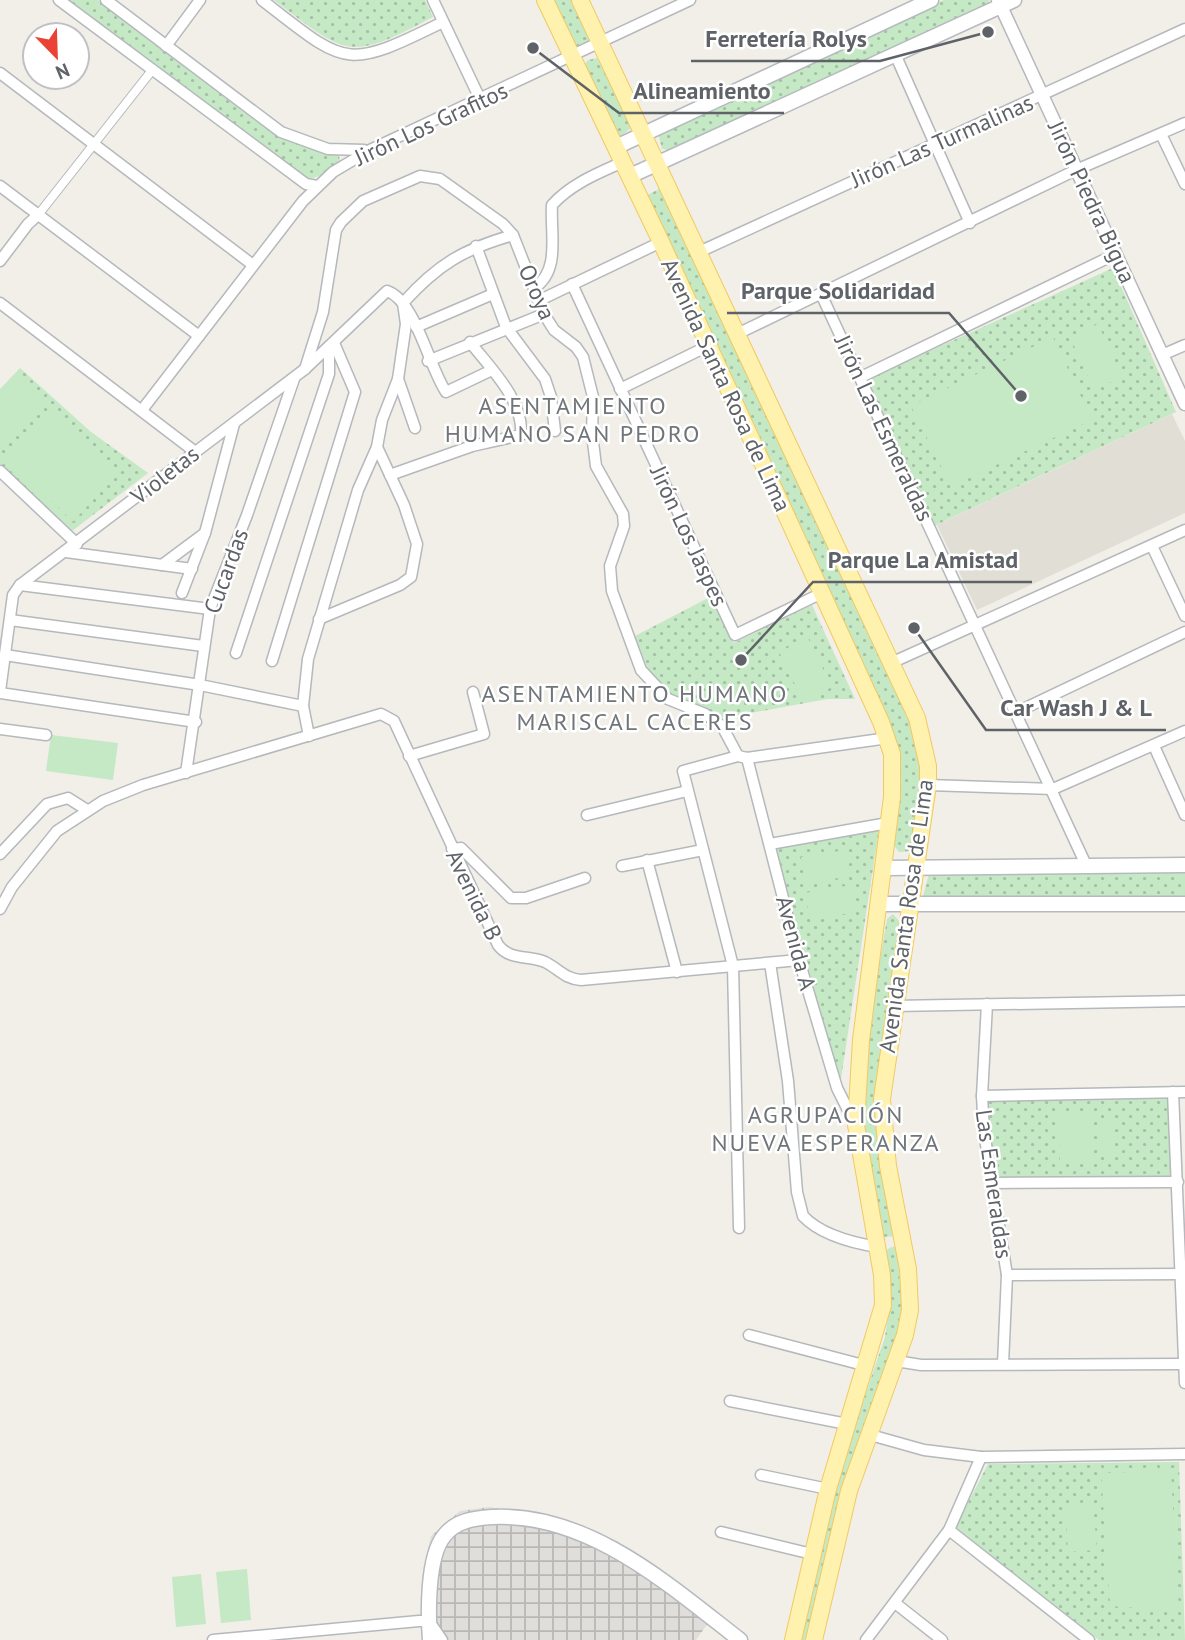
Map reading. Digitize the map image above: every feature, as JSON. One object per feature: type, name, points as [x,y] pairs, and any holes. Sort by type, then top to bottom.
[{"type":"main road","name":"Avenida Santa Rosa de Lima","points":[[545,0],[661,242],[888,738],[893,773],[881,904],[862,1040],[856,1125],[878,1247],[883,1305],[867,1366],[828,1489],[793,1640]]},
{"type":"main road","name":"Avenida Santa Rosa de Lima","points":[[580,0],[659,163],[917,718],[928,766],[928,785],[882,1099],[888,1166],[904,1239],[910,1310],[896,1362],[867,1434],[836,1536],[814,1640]]},
{"type":"main road","points":[[623,162],[645,134],[931,0]]},
{"type":"main road","points":[[623,162],[659,163],[1004,2]]},
{"type":"main road","points":[[884,868],[1185,865]]},
{"type":"main road","points":[[881,904],[1185,904]]},
{"type":"main road","points":[[878,1247],[904,1239]]},
{"type":"main road","points":[[430,1640],[431,1577],[443,1536],[457,1524],[474,1518],[499,1517],[526,1519],[567,1530],[652,1571],[740,1640]]},
{"type":"street","points":[[59,0],[306,184],[317,186]]},
{"type":"street","points":[[106,0],[281,132],[328,149],[347,152],[370,150]]},
{"type":"street","points":[[166,46],[200,0]]},
{"type":"street","points":[[261,0],[324,49],[347,56],[367,56],[443,22]]},
{"type":"street","points":[[433,0],[481,101]]},
{"type":"street","name":"Jirón Los Grafitos","points":[[142,410],[317,186],[370,150],[481,101],[689,0]]},
{"type":"street","name":"Jirón Piedra Bigua","points":[[1004,2],[1076,170],[1185,404]]},
{"type":"street","name":"Jirón Las Turmalinas","points":[[699,252],[933,142],[1043,96],[1185,29]]},
{"type":"street","points":[[895,54],[970,223]]},
{"type":"street","points":[[0,261],[153,69]]},
{"type":"street","points":[[0,73],[253,265]]},
{"type":"street","points":[[737,334],[1076,170],[1185,123]]},
{"type":"street","points":[[1161,134],[1185,184]]},
{"type":"street","points":[[534,288],[543,282],[551,266],[552,205],[561,195],[590,177],[623,162]]},
{"type":"street","name":"Oroya","points":[[305,369],[323,312],[336,230],[363,201],[420,176],[430,176],[451,185],[503,224],[513,235],[544,314],[554,330],[576,347],[587,374],[593,397],[592,434],[596,466],[623,514],[624,526],[610,566],[612,591],[641,670],[668,699],[705,714],[722,726],[742,757]]},
{"type":"street","points":[[0,186],[199,336]]},
{"type":"street","points":[[0,909],[12,887],[57,831],[87,810],[130,790],[309,736],[303,706],[308,659],[358,490],[377,447],[383,420],[398,379],[406,324],[404,303],[429,275],[475,246],[513,235]]},
{"type":"street","points":[[538,301],[661,242]]},
{"type":"street","points":[[475,246],[506,327],[545,379],[551,397],[555,431]]},
{"type":"street","points":[[861,377],[1116,254]]},
{"type":"street","name":"Jirón Los Jaspes","points":[[572,284],[735,635],[822,593]]},
{"type":"street","name":"Violetas","points":[[20,585],[305,369],[390,291],[404,303]]},
{"type":"street","points":[[416,327],[494,294]]},
{"type":"street","name":"Jirón Las Esmeraldas","points":[[821,294],[1087,867]]},
{"type":"street","points":[[0,303],[194,451]]},
{"type":"street","points":[[404,303],[428,361],[446,392],[492,370]]},
{"type":"street","points":[[428,361],[506,327],[544,314]]},
{"type":"street","points":[[390,475],[472,446],[520,435],[521,422],[514,404],[470,342]]},
{"type":"street","points":[[236,653],[329,374],[332,345]]},
{"type":"street","points":[[272,661],[355,392],[332,345]]},
{"type":"street","points":[[620,389],[708,345]]},
{"type":"street","points":[[1163,355],[1185,345]]},
{"type":"street","name":"Cucardas","points":[[186,773],[196,722],[203,646],[210,609],[247,515],[296,376]]},
{"type":"street","points":[[398,379],[415,428]]},
{"type":"street","points":[[182,593],[205,533],[234,424]]},
{"type":"street","points":[[319,620],[400,585],[411,576],[417,544],[377,447]]},
{"type":"street","points":[[0,471],[77,544]]},
{"type":"street","points":[[891,663],[1185,530]]},
{"type":"street","points":[[162,565],[205,533]]},
{"type":"street","points":[[1152,546],[1185,616]]},
{"type":"street","points":[[66,552],[192,569]]},
{"type":"street","points":[[196,722],[0,692],[13,595],[20,585],[210,609]]},
{"type":"street","points":[[10,620],[203,646]]},
{"type":"street","points":[[1017,712],[1185,632]]},
{"type":"street","points":[[5,655],[200,685],[303,706]]},
{"type":"street","points":[[410,755],[484,734],[472,692]]},
{"type":"street","name":"Avenida B","points":[[309,736],[385,714],[394,721],[498,945],[509,955],[544,962],[566,977],[576,980],[799,960]]},
{"type":"street","points":[[0,729],[46,735]]},
{"type":"street","points":[[928,785],[1053,789],[1185,731]]},
{"type":"street","points":[[739,1228],[733,966],[682,771],[742,757],[888,738]]},
{"type":"street","points":[[1154,746],[1185,815]]},
{"type":"street","name":"Avenida A","points":[[742,757],[770,844],[799,960],[837,1088],[856,1125]]},
{"type":"street","points":[[587,814],[687,791]]},
{"type":"street","points":[[0,854],[52,801],[68,798],[87,810]]},
{"type":"street","points":[[770,844],[888,823]]},
{"type":"street","points":[[452,849],[461,848],[511,898],[526,898],[585,878]]},
{"type":"street","points":[[622,866],[703,850]]},
{"type":"street","points":[[647,860],[677,972]]},
{"type":"street","points":[[770,963],[788,1081],[797,1192],[803,1216],[828,1232],[859,1244],[878,1247]]},
{"type":"street","points":[[894,1006],[1185,1001]]},
{"type":"street","name":"Las Esmeraldas","points":[[987,1004],[982,1096],[992,1183],[1007,1275],[1003,1364]]},
{"type":"street","points":[[982,1096],[1179,1092],[1178,1182],[1185,1383]]},
{"type":"street","points":[[992,1183],[1178,1182]]},
{"type":"street","points":[[1007,1275],[1180,1274]]},
{"type":"street","points":[[749,1335],[867,1366]]},
{"type":"street","points":[[896,1362],[1184,1364]]},
{"type":"street","points":[[730,1401],[847,1424]]},
{"type":"street","points":[[867,1434],[924,1450],[981,1457],[1185,1454]]},
{"type":"street","points":[[866,1640],[950,1530],[981,1457]]},
{"type":"street","points":[[761,1475],[828,1489]]},
{"type":"street","points":[[950,1530],[1089,1640]]},
{"type":"street","points":[[721,1532],[812,1554]]},
{"type":"street","points":[[895,1603],[942,1640]]},
{"type":"street","points":[[213,1640],[429,1621],[442,1640]]},
{"type":"shaded area","points":[[1172,414],[1185,441],[1185,513],[977,610],[937,525]]},
{"type":"shaded area","points":[[489,1507],[571,1522],[666,1573],[708,1623],[696,1640],[435,1640],[423,1573],[431,1536],[460,1511]]},
{"type":"green space","points":[[67,0],[98,0],[277,133],[308,148],[339,156],[340,161],[323,175],[306,180]]},
{"type":"green space","points":[[274,0],[425,0],[433,17],[383,41],[365,46],[349,46],[334,42],[318,33]]},
{"type":"green space","points":[[551,0],[575,0],[593,37],[590,43],[574,47]]},
{"type":"green space","points":[[944,0],[989,0],[989,4],[669,150],[662,149],[658,133]]},
{"type":"green space","points":[[597,58],[631,121],[631,128],[621,136],[615,133],[583,67],[588,60]]},
{"type":"green space","points":[[664,189],[910,718],[922,775],[912,851],[899,852],[893,844],[899,772],[647,195]]},
{"type":"green space","points":[[1113,268],[1176,412],[934,526],[866,380]]},
{"type":"green space","points":[[1098,324],[1122,377],[1094,390],[1070,337]]},
{"type":"green space","points":[[1053,337],[1092,420],[951,486],[911,406]]},
{"type":"green space","points":[[20,368],[91,432],[148,473],[72,531],[0,464],[0,389]]},
{"type":"green space","points":[[20,374],[49,403],[6,446],[0,440],[0,394]]},
{"type":"green space","points":[[50,412],[117,473],[73,522],[7,459]]},
{"type":"green space","points":[[710,597],[734,643],[812,605],[855,699],[827,699],[724,718],[691,707],[667,692],[651,677],[635,636]]},
{"type":"green space","points":[[808,638],[832,687],[803,701],[779,652]]},
{"type":"green space","points":[[51,735],[118,743],[113,780],[46,771]]},
{"type":"green space","points":[[879,829],[840,1085],[775,847]]},
{"type":"green space","points":[[846,850],[850,876],[805,884],[801,857]]},
{"type":"green space","points":[[1185,870],[1185,900],[928,904],[923,896],[929,874]]},
{"type":"green space","points":[[851,885],[856,912],[810,920],[805,893]]},
{"type":"green space","points":[[893,914],[900,922],[877,1087],[896,1236],[883,1237],[864,1138],[862,1105],[864,1058],[871,1012],[887,919]]},
{"type":"green space","points":[[1170,1097],[1173,1177],[993,1179],[983,1101]]},
{"type":"green space","points":[[1090,1113],[1093,1163],[1060,1164],[1058,1114]]},
{"type":"green space","points":[[1114,1121],[1115,1153],[1099,1154],[1098,1122]]},
{"type":"green space","points":[[897,1246],[903,1319],[810,1640],[801,1640],[837,1478],[885,1337],[891,1297],[885,1253],[889,1248]]},
{"type":"green space","points":[[1179,1462],[1185,1640],[1099,1640],[955,1528],[988,1464]]},
{"type":"green space","points":[[1171,1471],[1179,1611],[1110,1606],[1101,1473]]},
{"type":"green space","points":[[1093,1502],[1097,1550],[1068,1552],[1065,1504]]},
{"type":"green space","points":[[247,1569],[251,1620],[221,1623],[216,1572]]},
{"type":"green space","points":[[201,1574],[206,1624],[176,1627],[172,1577]]},
{"type":"place","name":"Ferretería Rolys","points":[[988,32]]},
{"type":"place","name":"Alineamiento","points":[[533,48]]},
{"type":"place","name":"Parque Solidaridad","points":[[1021,396]]},
{"type":"place","name":"Car Wash J & L","points":[[914,628]]},
{"type":"place","name":"Parque La Amistad","points":[[741,660]]},
{"type":"district","name":"ASENTAMIENTO HUMANO SAN PEDRO","points":[[573,420]]},
{"type":"district","name":"ASENTAMIENTO HUMANO MARISCAL CACERES","points":[[635,708]]},
{"type":"district","name":"AGRUPACIÓN NUEVA ESPERANZA","points":[[826,1129]]}]
